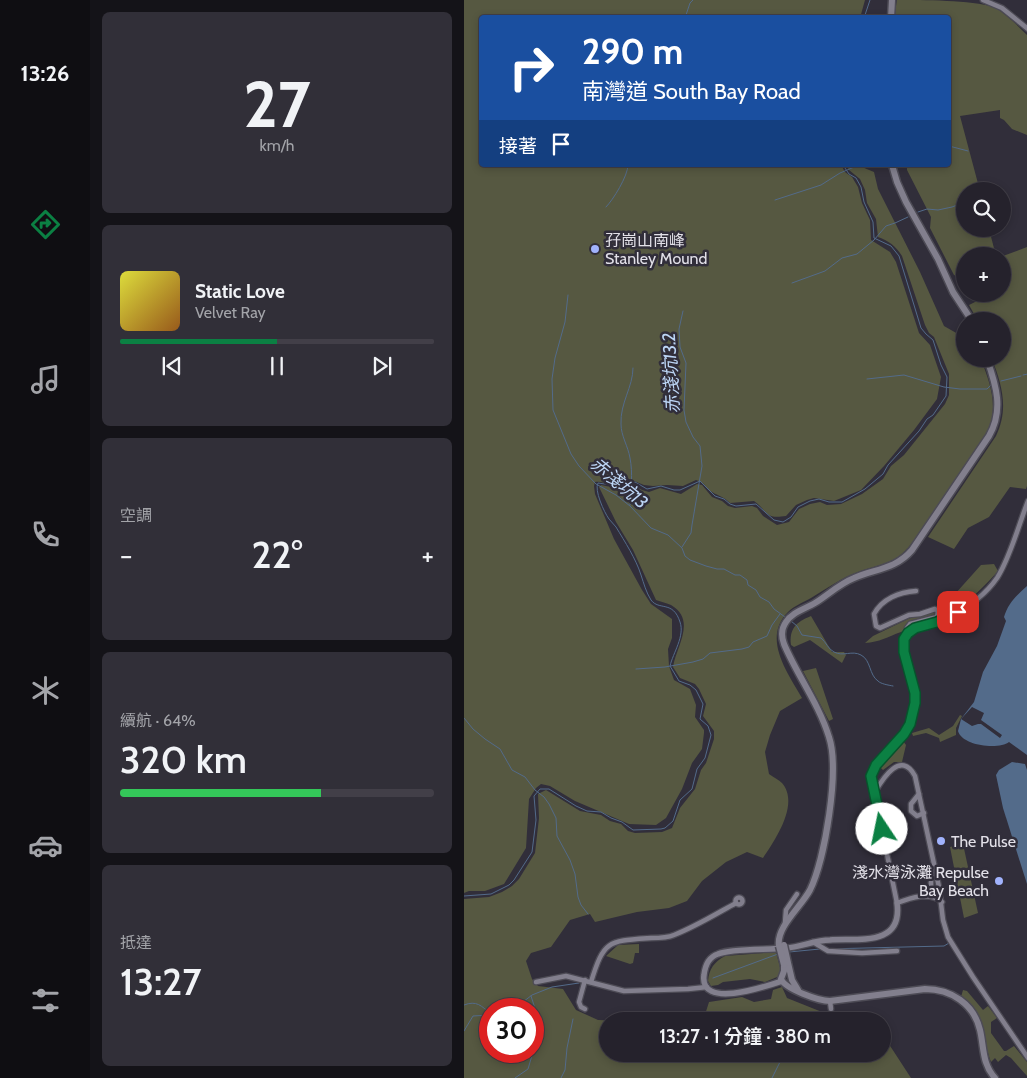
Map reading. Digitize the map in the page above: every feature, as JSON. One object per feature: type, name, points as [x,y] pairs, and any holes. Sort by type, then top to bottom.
[{"type":"main road","points":[[890,15],[892,0]]},
{"type":"main road","points":[[893,167],[906,202],[938,259],[953,292],[966,312]]},
{"type":"main road","points":[[791,978],[779,935],[808,893],[818,870],[825,837],[834,767],[833,750],[829,735],[784,644],[782,637],[783,627],[793,615],[815,603],[843,583],[893,566],[910,553],[995,425],[998,398],[989,367]]},
{"type":"main road","points":[[783,981],[786,964]]},
{"type":"main road","points":[[783,981],[787,974],[801,992]]},
{"type":"main road","points":[[783,981],[817,1000],[830,1001],[925,989],[940,990],[950,994],[967,1005],[975,1017],[980,1029],[984,1059],[989,1071],[995,1078]]},
{"type":"street","points":[[984,0],[1002,8],[1027,29]]},
{"type":"street","points":[[908,633],[915,628],[937,622],[958,612],[990,587],[1002,569],[1027,501]]},
{"type":"street","points":[[707,987],[704,980],[706,968],[711,958],[719,953],[788,948],[830,940],[871,939],[883,936],[894,924],[898,915],[897,903],[871,776],[873,770],[894,743],[904,734],[914,712],[915,693],[903,646],[908,633],[907,628],[910,624],[937,617],[938,611],[935,609],[909,615],[880,628],[876,626],[874,614],[880,605],[892,597],[916,591]]},
{"type":"street","points":[[874,792],[888,771],[894,767],[905,766],[916,776],[948,937],[1027,1058]]},
{"type":"street","points":[[920,793],[911,804],[911,811],[917,816],[924,813]]},
{"type":"street","points":[[924,897],[931,889],[931,878],[935,870]]},
{"type":"street","points":[[785,925],[786,910],[797,894]]},
{"type":"street","points":[[897,903],[924,897],[935,897],[942,902]]},
{"type":"street","points":[[585,1008],[581,1007],[579,1002],[604,949],[622,940],[673,936],[736,903]]},
{"type":"street","points":[[814,943],[828,951],[862,953],[897,951]]},
{"type":"street","points":[[536,982],[566,976],[624,991],[707,987],[718,993],[730,994],[783,981]]},
{"type":"street","points":[[830,1001],[831,1009]]},
{"type":"green space","points":[[464,0],[865,0],[861,15],[479,15],[479,167],[842,167],[852,177],[858,187],[862,203],[870,220],[871,240],[890,252],[896,262],[919,333],[930,345],[941,377],[937,399],[884,466],[861,490],[834,501],[814,498],[807,500],[796,505],[786,516],[779,517],[767,514],[754,501],[730,503],[696,480],[683,486],[644,485],[629,479],[614,484],[595,482],[595,494],[614,539],[642,590],[651,604],[672,619],[672,638],[668,649],[669,666],[674,680],[690,689],[696,705],[695,717],[704,730],[702,749],[692,763],[682,789],[666,818],[656,825],[629,824],[575,801],[550,786],[541,784],[529,799],[526,848],[504,884],[485,891],[469,891],[464,893]]},
{"type":"green space","points":[[897,0],[933,0],[984,5],[994,7],[1007,16],[1027,35],[1027,135],[1012,129],[1000,118],[1000,110],[960,116],[978,182],[956,182],[956,237],[991,237],[994,247],[956,247],[956,276],[930,228],[931,217],[907,170],[907,167],[951,167],[951,15],[894,15]]},
{"type":"green space","points":[[847,167],[862,167],[874,172],[878,189],[920,272],[944,326],[956,333],[956,367],[984,367],[993,402],[992,420],[989,429],[915,539],[902,554],[890,562],[852,574],[840,580],[793,608],[781,622],[777,633],[780,655],[802,698],[780,711],[765,752],[769,774],[782,783],[787,792],[788,801],[784,822],[763,858],[747,852],[726,862],[702,881],[687,901],[669,908],[637,912],[595,922],[590,914],[570,920],[551,947],[531,953],[526,961],[532,979],[538,986],[563,989],[576,1010],[599,1020],[599,1062],[891,1062],[891,1047],[911,1078],[464,1078],[464,899],[489,897],[512,886],[519,879],[535,853],[539,818],[538,794],[546,790],[580,811],[601,815],[610,821],[621,824],[628,831],[635,833],[662,832],[672,828],[680,808],[695,789],[714,739],[714,731],[703,716],[706,704],[699,689],[695,684],[680,678],[673,667],[683,634],[683,618],[679,611],[671,605],[656,600],[633,550],[616,522],[599,487],[601,485],[621,489],[633,484],[649,492],[660,488],[681,494],[697,484],[702,485],[712,497],[728,506],[735,508],[752,506],[777,525],[789,522],[799,509],[810,504],[820,502],[827,505],[841,504],[862,494],[883,479],[891,466],[904,455],[945,404],[949,395],[949,374],[934,337],[929,333],[925,325],[902,256],[892,244],[878,237],[876,219],[867,203],[865,190],[860,179]]},
{"type":"green space","points":[[1027,247],[1027,486],[1026,489],[1010,487],[989,517],[968,528],[954,549],[928,537],[996,436],[1002,416],[1003,397],[995,367],[1011,367],[1011,312],[973,312],[969,305],[975,302],[1011,302],[1011,253]]},
{"type":"green space","points":[[994,564],[998,571],[970,599],[946,617],[934,623],[865,643],[873,636],[908,619],[935,609],[955,594],[981,565]]},
{"type":"green space","points":[[811,616],[832,652],[844,652],[846,655],[842,663],[810,640],[794,647],[791,645],[792,630],[801,621]]},
{"type":"green space","points":[[816,668],[833,719],[829,721],[803,671]]},
{"type":"green space","points":[[960,715],[962,716],[956,728],[956,735],[940,742],[939,738],[926,733],[913,736],[912,733],[929,728],[939,735],[953,726]]},
{"type":"green space","points":[[903,741],[906,745],[902,762],[894,762],[883,770],[880,767]]},
{"type":"green space","points":[[963,844],[978,913],[964,918],[950,847]]},
{"type":"green space","points":[[639,944],[639,953],[635,953],[633,963],[630,964],[606,956],[618,945]]},
{"type":"green space","points":[[776,952],[782,975],[765,982],[750,979],[723,982],[711,986],[708,981],[713,966],[725,956]]},
{"type":"green space","points":[[782,987],[787,998],[822,1012],[706,1012],[709,1002],[742,997],[754,1002],[771,999],[773,990]]},
{"type":"green space","points":[[963,990],[967,991],[983,1010],[988,1006],[997,1018],[991,1022],[991,1033],[1004,1051],[1014,1046],[1027,1062],[1027,1076],[1006,1055],[998,1062],[995,1058],[991,1062],[979,1017],[969,1002],[961,997]]},
{"type":"water","points":[[1027,586],[1027,755],[1009,742],[997,746],[973,743],[961,736],[958,731],[961,719],[974,702],[983,672],[997,646],[1006,621],[1004,617],[1006,612],[1013,600]]},
{"type":"water","points":[[1012,762],[1025,764],[1027,770],[1027,884],[1003,808],[996,775],[999,770]]},
{"type":"pier","points":[[972,707],[984,713],[981,720],[1002,735],[1000,738],[981,724],[972,726],[961,719]]},
{"type":"waterway","points":[[686,15],[693,0]]},
{"type":"waterway","points":[[865,15],[870,0]]},
{"type":"waterway","points":[[951,147],[968,151]]},
{"type":"waterway","points":[[606,207],[616,194],[628,167]]},
{"type":"waterway","name":"赤淺坑13","points":[[464,896],[491,894],[509,885],[514,880],[532,852],[536,820],[534,796],[540,789],[549,789],[576,806],[587,811],[601,812],[622,822],[633,830],[661,829],[673,821],[680,800],[692,789],[697,769],[705,758],[711,735],[708,726],[700,719],[703,704],[696,690],[690,685],[679,681],[670,666],[680,639],[680,622],[674,611],[651,600],[633,557],[602,506],[597,491],[598,483],[619,486],[635,482],[647,489],[661,486],[680,490],[700,481],[715,496],[724,499],[730,504],[736,506],[756,504],[774,520],[783,522],[791,517],[798,507],[810,501],[819,499],[829,502],[842,502],[865,489],[883,474],[888,465],[919,431],[927,419],[933,415],[946,396],[947,377],[933,340],[921,328],[899,256],[891,246],[874,238],[873,222],[864,202],[861,187],[856,178],[849,174],[844,167]]},
{"type":"waterway","points":[[775,200],[821,185],[840,173],[854,167]]},
{"type":"waterway","points":[[918,212],[956,205]]},
{"type":"waterway","points":[[792,283],[825,271],[842,258],[857,254],[874,240],[886,226],[908,217]]},
{"type":"waterway","name":"赤淺坑13","points":[[568,295],[565,322],[555,358],[552,379],[553,410],[571,454],[579,466],[596,484],[616,495],[630,506],[651,528],[668,535],[682,548],[685,556],[690,560],[740,575],[747,580],[748,585],[756,590],[760,597],[769,602],[774,609],[785,617]]},
{"type":"waterway","name":"赤淺坑13.2","points":[[682,547],[691,533],[702,466],[700,446],[693,437],[686,422],[684,410],[686,363],[680,347],[679,329],[683,311]]},
{"type":"waterway","points":[[630,505],[631,464],[622,433],[621,416],[633,368]]},
{"type":"waterway","points":[[1023,375],[1028,374]]},
{"type":"waterway","points":[[867,379],[904,375],[944,387],[960,389],[987,389],[991,385]]},
{"type":"waterway","points":[[1001,381],[1021,376]]},
{"type":"waterway","points":[[636,669],[665,667],[693,662],[703,659],[710,653],[749,647],[753,642],[767,636],[780,614]]},
{"type":"waterway","name":"赤淺坑13","points":[[791,621],[797,626],[802,635],[821,638],[834,652],[861,655],[867,660],[875,678],[881,683],[893,686]]},
{"type":"waterway","points":[[464,718],[473,729],[500,749],[512,770],[525,777],[549,804],[556,818],[557,836],[575,874],[578,897],[588,914]]},
{"type":"waterway","points":[[826,949],[944,946],[949,943]]},
{"type":"waterway","points":[[789,952],[820,949]]},
{"type":"waterway","points":[[713,978],[778,954]]},
{"type":"waterway","points":[[528,998],[552,987],[579,983]]},
{"type":"waterway","points":[[515,1078],[528,1069],[533,1052],[539,1043],[540,1024],[531,996]]},
{"type":"waterway","points":[[464,1005],[472,1003],[479,1005]]},
{"type":"waterway","points":[[464,1031],[473,1016],[479,1016]]},
{"type":"waterway","points":[[561,1078],[565,1070],[573,1019]]},
{"type":"waterway","points":[[772,1078],[780,1062]]},
{"type":"place","name":"孖崗山南峰 Stanley Mound","points":[[595,249]]},
{"type":"place","name":"The Pulse","points":[[941,841]]},
{"type":"place","name":"淺水灣泳灘 Repulse Bay Beach","points":[[999,881]]},
{"type":"route","points":[[882,829],[871,776],[876,765],[904,734],[914,712],[915,693],[904,652],[904,639],[911,630],[948,618],[958,612]]}]
